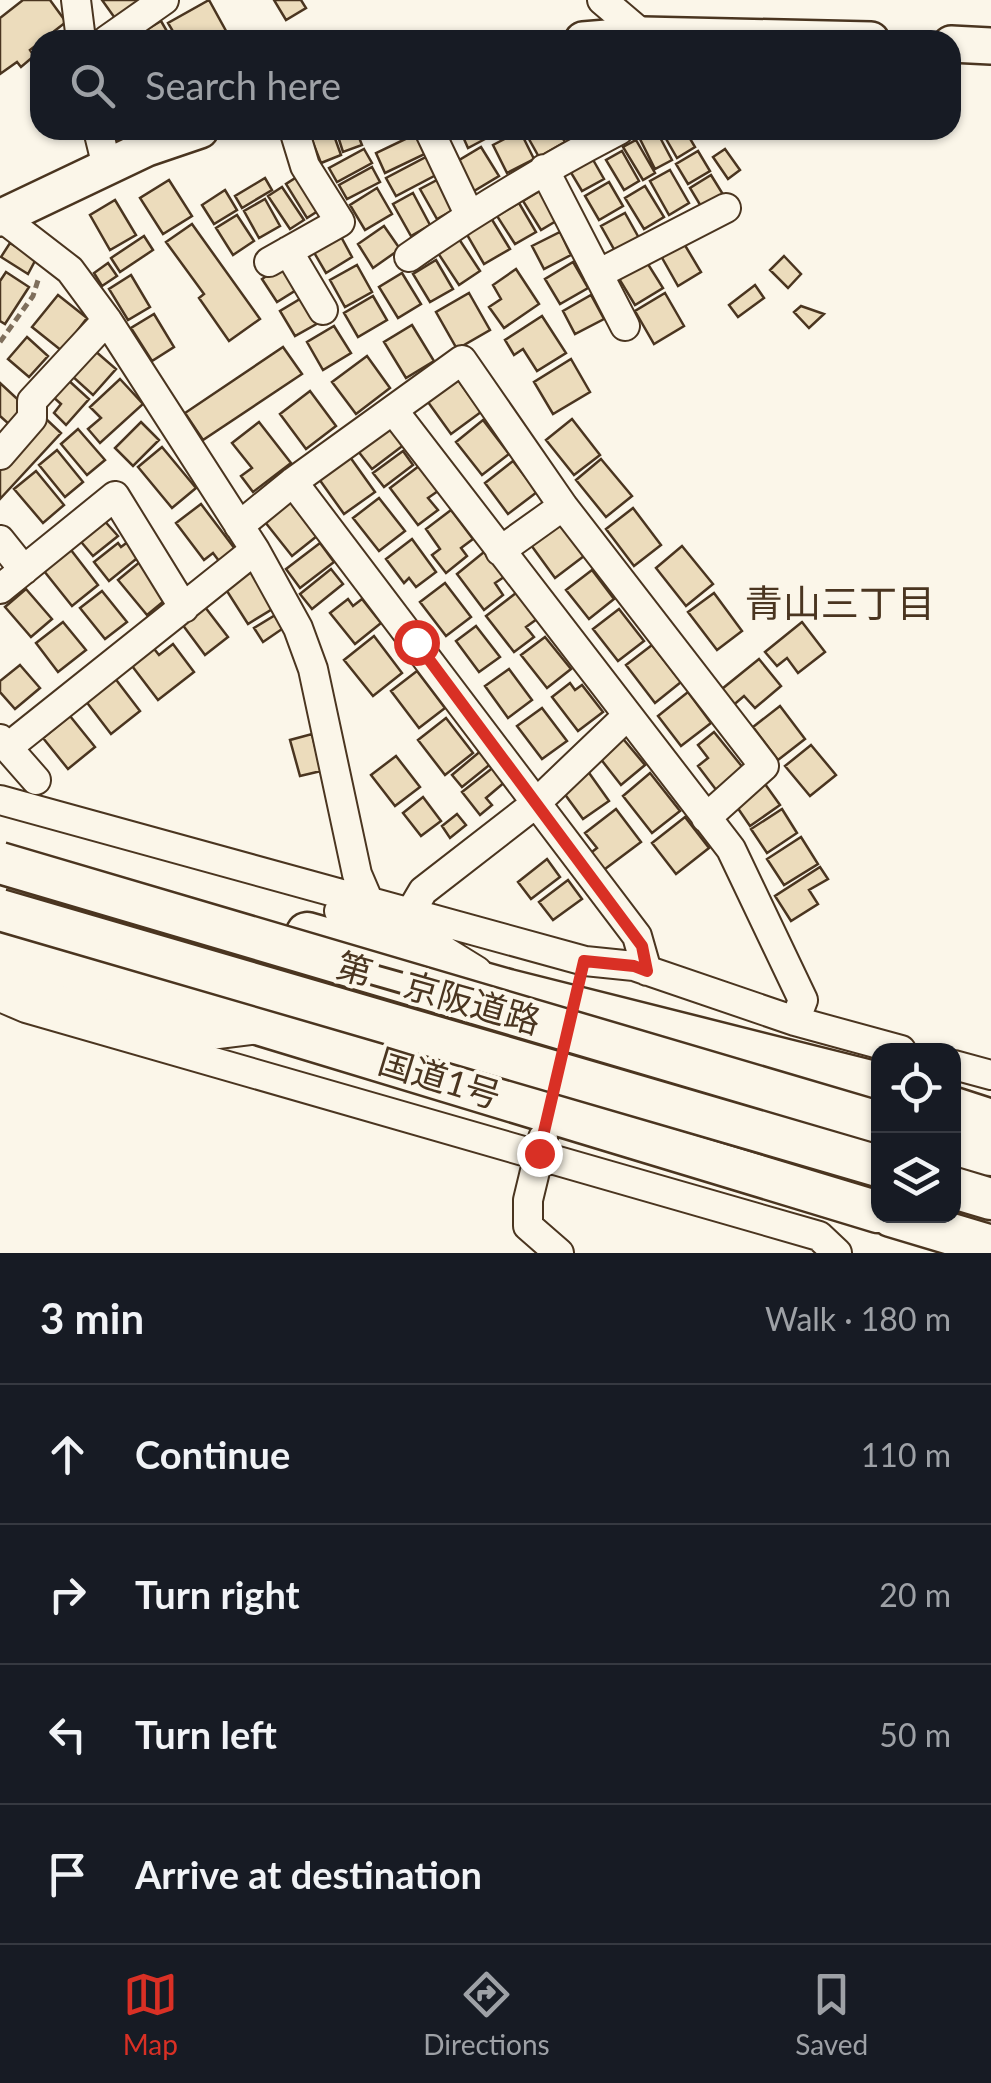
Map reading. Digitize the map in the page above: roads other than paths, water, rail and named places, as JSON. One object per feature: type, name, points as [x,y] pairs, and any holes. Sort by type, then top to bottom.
[{"type":"highway","points":[[0,847],[508,990],[871,1081]]},
{"type":"highway","name":"第二京阪道路","points":[[0,863],[871,1120]]},
{"type":"highway","name":"第二京阪道路","points":[[0,910],[871,1164]]},
{"type":"highway","name":"国道1号","points":[[0,946],[871,1210]]},
{"type":"highway","points":[[961,1110],[991,1120]]},
{"type":"highway","points":[[961,1146],[991,1155]]},
{"type":"highway","points":[[961,1190],[991,1199]]},
{"type":"highway","points":[[914,1223],[991,1246]]},
{"type":"main road","points":[[961,44],[991,46]]},
{"type":"main road","points":[[0,217],[171,140]]},
{"type":"street","points":[[76,0],[80,30]]},
{"type":"street","points":[[121,30],[164,0]]},
{"type":"street","points":[[602,0],[636,30]]},
{"type":"street","points":[[100,140],[107,167]]},
{"type":"street","points":[[297,140],[305,166],[340,222],[278,256],[323,310]]},
{"type":"street","points":[[434,140],[469,214]]},
{"type":"street","points":[[409,258],[469,214],[599,140]]},
{"type":"street","points":[[544,168],[625,326]]},
{"type":"street","points":[[598,274],[726,208]]},
{"type":"street","points":[[0,217],[70,270],[107,320],[256,550],[298,628],[313,669],[357,874],[369,902]]},
{"type":"street","points":[[0,455],[32,418],[32,401],[107,320]]},
{"type":"street","points":[[240,526],[293,482],[462,360],[563,506],[764,766],[706,818]]},
{"type":"street","points":[[394,410],[731,849],[803,1000],[795,1021]]},
{"type":"street","points":[[293,482],[637,936],[647,971]]},
{"type":"street","points":[[0,589],[115,496],[184,608]]},
{"type":"street","points":[[500,551],[563,506]]},
{"type":"street","points":[[0,540],[24,570]]},
{"type":"street","points":[[36,780],[4,744],[256,550]]},
{"type":"street","points":[[410,912],[424,891],[536,804],[628,716]]},
{"type":"street","points":[[0,800],[584,961],[634,966],[795,1021],[875,1043]]},
{"type":"street","points":[[252,869],[341,912],[430,942],[508,990]]},
{"type":"street","points":[[559,1253],[528,1226],[528,1200],[584,961]]},
{"type":"street","points":[[0,974],[218,1034],[276,1027]]},
{"type":"street","points":[[0,998],[820,1236],[837,1253]]},
{"type":"street","points":[[961,1067],[991,1075]]},
{"type":"district","name":"青山三丁目","points":[[840,602]]}]
